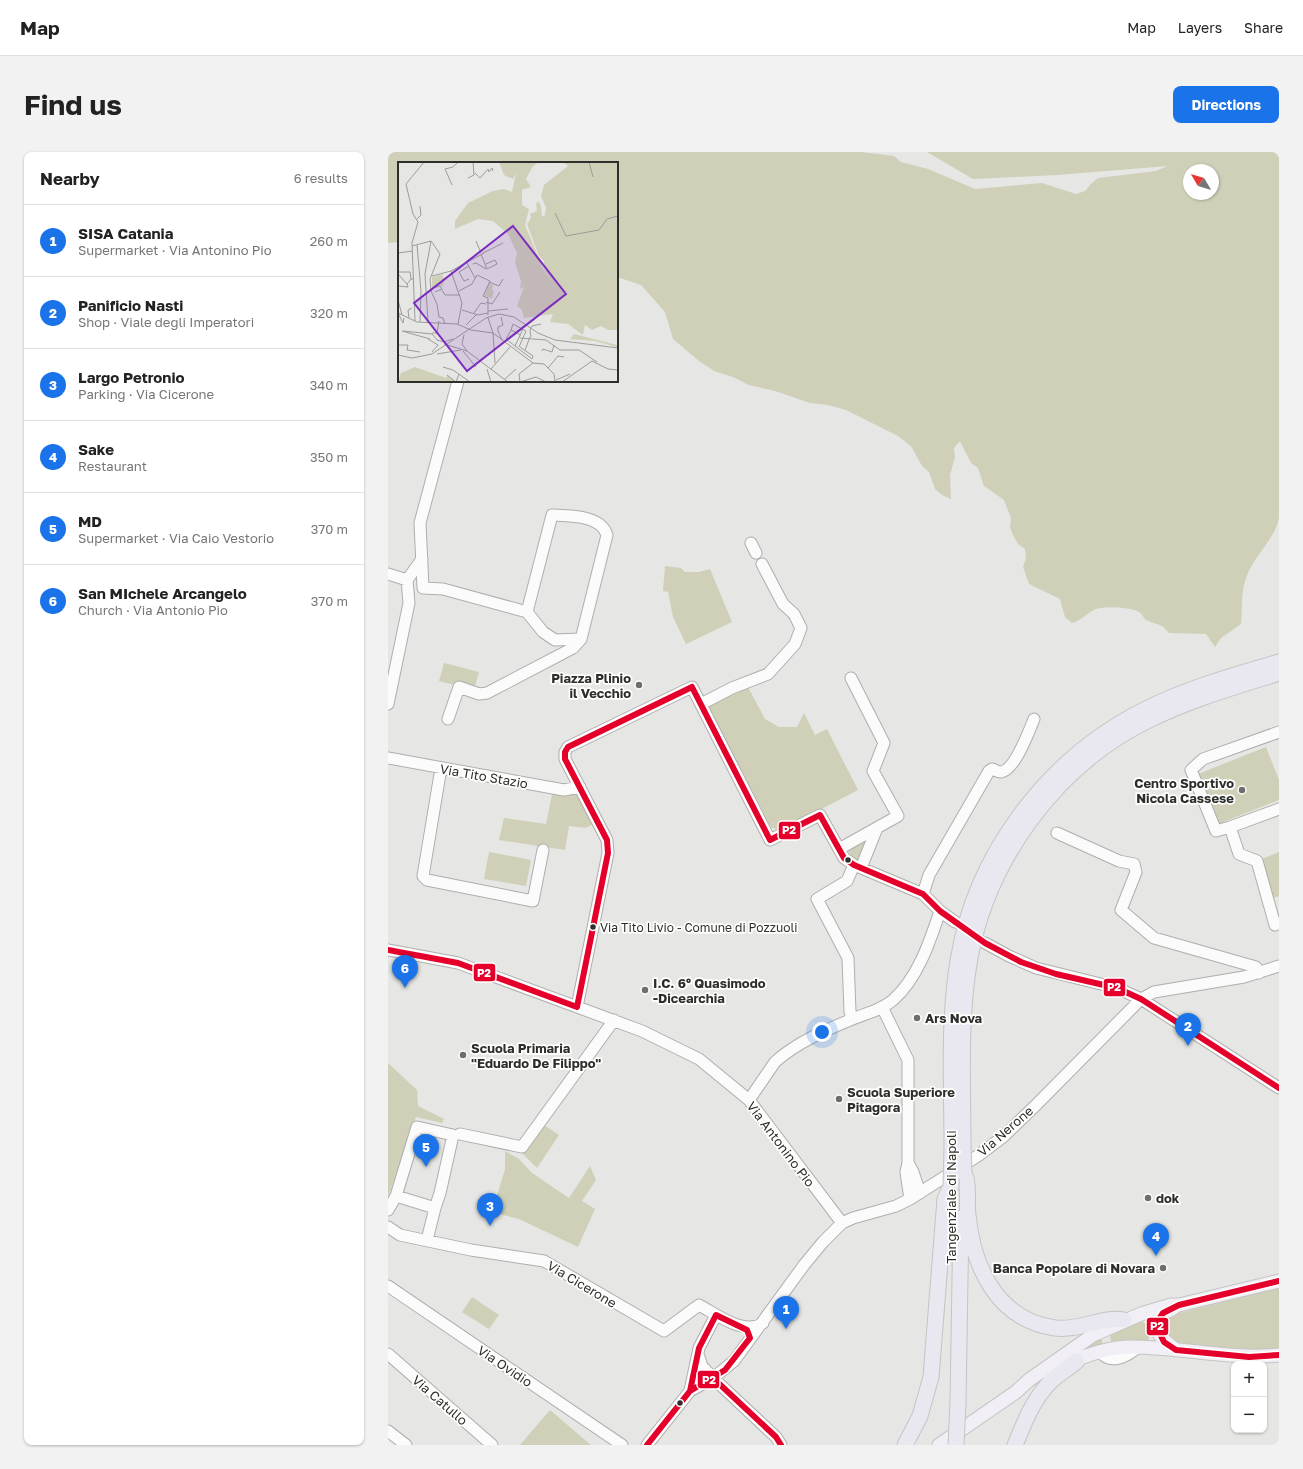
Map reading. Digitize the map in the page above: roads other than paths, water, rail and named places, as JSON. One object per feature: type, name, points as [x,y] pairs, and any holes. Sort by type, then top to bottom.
[{"type":"highway","name":"Tangenziale di Napoli","points":[[946,1445],[953,1405],[961,1186],[964,1173],[957,1147],[952,1023],[958,960],[974,902],[994,857],[1025,809],[1058,772],[1100,736],[1124,721],[1174,696],[1279,662]]},
{"type":"highway","name":"Tangenziale di Napoli","points":[[956,1445],[953,1405],[951,1186],[957,1147],[964,1011],[970,959],[984,907],[994,882],[1006,858],[1025,828],[1045,802],[1067,778],[1101,750],[1125,734],[1176,708],[1279,673]]},
{"type":"highway","points":[[964,1173],[967,1180],[969,1224],[976,1259],[992,1290],[1008,1306],[1036,1323],[1055,1328],[1077,1328],[1115,1318],[1118,1323]]},
{"type":"highway","points":[[905,1445],[922,1409],[931,1377],[945,1199],[951,1186]]},
{"type":"highway","points":[[1014,1445],[1028,1413],[1038,1397],[1053,1379],[1077,1360]]},
{"type":"main road","points":[[1176,1350],[1160,1338],[1158,1333],[1157,1324],[1163,1313],[1179,1305],[1279,1281]]},
{"type":"main road","points":[[1016,1392],[1028,1380],[1093,1335],[1118,1323],[1171,1305],[1179,1305]]},
{"type":"main road","points":[[1108,1354],[1106,1337],[1118,1323]]},
{"type":"main road","points":[[939,1445],[1016,1392],[1077,1360],[1138,1347],[1264,1357],[1279,1355]]},
{"type":"main road","points":[[1264,1357],[1271,1361],[1279,1361]]},
{"type":"street","points":[[424,588],[420,523],[458,382]]},
{"type":"street","points":[[448,719],[459,687],[479,694],[487,693],[573,648],[581,639],[607,535],[605,529],[600,524],[582,517],[552,515],[527,612]]},
{"type":"street","points":[[388,704],[409,603],[407,580],[422,559]]},
{"type":"street","points":[[701,704],[732,688],[768,674],[780,663],[795,644],[801,628],[794,614],[783,604],[762,564]]},
{"type":"street","points":[[388,574],[407,580]]},
{"type":"street","points":[[409,603],[424,588],[443,589],[527,612],[543,632],[555,640],[581,639]]},
{"type":"street","points":[[839,849],[898,816],[873,771],[884,743],[851,678]]},
{"type":"street","points":[[578,1007],[608,853],[607,840],[565,759],[565,752],[568,747],[692,687],[770,840],[820,815],[844,858],[858,866],[923,894],[940,911],[955,922]]},
{"type":"street","points":[[923,894],[930,876],[989,771],[992,769],[1000,772],[1004,771],[1015,761],[1034,719]]},
{"type":"street","points":[[1279,732],[1203,759],[1191,770],[1216,831],[1279,809]]},
{"type":"street","name":"Via Tito Stazio","points":[[388,758],[564,790],[580,787]]},
{"type":"street","points":[[441,768],[423,876],[427,880],[533,901],[543,850]]},
{"type":"street","points":[[1230,827],[1239,854],[1257,861],[1275,925],[1279,923]]},
{"type":"street","points":[[853,1019],[850,1012],[848,958],[818,899],[847,881],[858,866],[877,828]]},
{"type":"street","points":[[1057,833],[1119,862],[1134,864],[1136,872],[1121,910],[1154,938],[1256,967],[1258,973]]},
{"type":"street","points":[[749,1100],[775,1062],[781,1057],[815,1037],[882,1007],[894,1000],[911,978],[931,939],[940,911]]},
{"type":"street","points":[[985,943],[1036,968],[1070,978],[1117,988],[1141,999],[1279,1088]]},
{"type":"street","name":"Via Antonino Pio","points":[[388,950],[458,963],[642,1031],[699,1059],[749,1100],[842,1223]]},
{"type":"street","points":[[1141,999],[1154,992],[1244,977],[1279,966]]},
{"type":"street","name":"Via Nerone","points":[[842,1223],[853,1218],[896,1206],[920,1193],[979,1155],[1004,1136],[1086,1056],[1141,999]]},
{"type":"street","points":[[882,1007],[908,1060],[908,1163],[906,1172],[910,1199]]},
{"type":"street","points":[[460,1134],[522,1147],[614,1020]]},
{"type":"street","points":[[388,1210],[396,1196],[417,1127],[453,1135],[440,1194],[427,1240]]},
{"type":"street","points":[[908,1163],[913,1172],[920,1193]]},
{"type":"street","points":[[396,1196],[435,1208]]},
{"type":"street","points":[[647,1445],[690,1391],[725,1370],[753,1340],[804,1265],[823,1242],[842,1223]]},
{"type":"street","name":"Via Cicerone","points":[[388,1227],[400,1235],[544,1261],[664,1331],[699,1305],[716,1315]]},
{"type":"street","name":"Via Ovidio","points":[[388,1286],[622,1445]]},
{"type":"street","points":[[690,1391],[698,1354],[716,1315],[743,1327],[754,1328],[764,1323]]},
{"type":"street","points":[[743,1327],[753,1340]]},
{"type":"street","name":"Via Catullo","points":[[388,1354],[492,1445]]},
{"type":"street","points":[[698,1354],[708,1366],[715,1369],[725,1370]]},
{"type":"street","points":[[698,1354],[702,1366],[776,1437],[781,1445]]},
{"type":"street","points":[[388,1431],[406,1445]]},
{"type":"place","name":"Piazza Plinio il Vecchio","points":[[639,685]]},
{"type":"place","name":"Centro Sportivo Nicola Cassese","points":[[1242,790]]},
{"type":"place","name":"Via Tito Livio - Comune di Pozzuoli","points":[[593,927]]},
{"type":"place","name":"San MIchele Arcangelo","points":[[405,988]]},
{"type":"place","name":"I.C. 6° Quasimodo -Dicearchia","points":[[645,990]]},
{"type":"place","name":"Ars Nova","points":[[917,1018]]},
{"type":"place","name":"Panificio Nasti","points":[[1188,1046]]},
{"type":"place","name":"Scuola Primaria \"Eduardo De Filippo\"","points":[[463,1055]]},
{"type":"place","name":"Scuola Superiore Pitagora","points":[[839,1099]]},
{"type":"place","name":"MD","points":[[426,1167]]},
{"type":"place","name":"dok","points":[[1148,1198]]},
{"type":"place","name":"Largo Petronio","points":[[490,1226]]},
{"type":"place","name":"Sake","points":[[1156,1256]]},
{"type":"place","name":"Banca Popolare di Novara","points":[[1163,1268]]},
{"type":"place","name":"SISA Catania","points":[[786,1329]]}]
